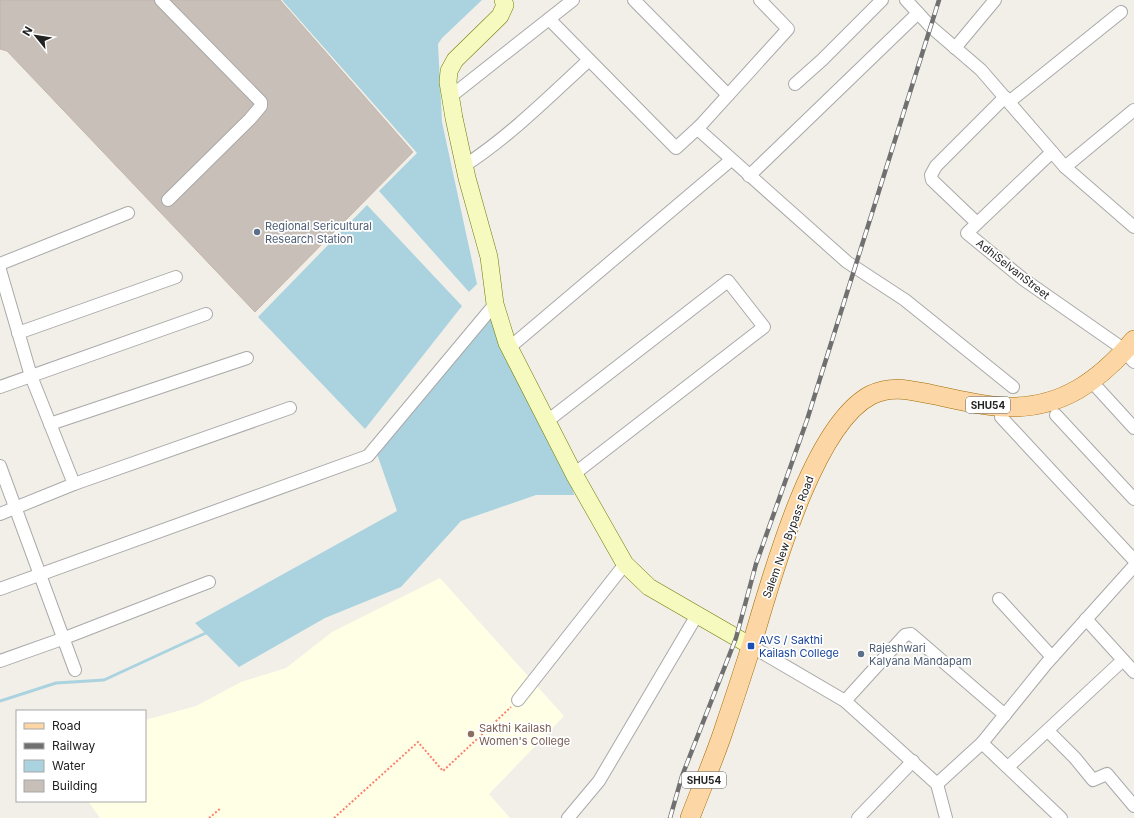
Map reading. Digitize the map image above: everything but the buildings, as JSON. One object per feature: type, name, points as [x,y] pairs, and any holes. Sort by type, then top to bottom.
[{"type":"main road","points":[[836,429],[841,415],[853,401],[868,389],[883,382],[908,381],[997,399],[1035,397],[1049,394],[1080,380],[1104,362],[1128,350],[1134,329]]},
{"type":"main road","name":"Salem New Bypass Road","points":[[690,818],[720,742],[765,599],[799,503],[812,471],[836,429],[862,402],[870,396],[890,389],[909,390],[994,406],[1016,407],[1044,404],[1056,400],[1092,382],[1128,350]]},
{"type":"main road","name":"Salem New Bypass Road","points":[[700,818],[708,794],[720,742]]},
{"type":"street","points":[[161,0],[261,102],[261,106],[250,120],[168,200]]},
{"type":"street","points":[[503,0],[505,4],[500,16],[455,60],[449,71],[448,82],[450,97],[464,166],[489,257],[495,304],[509,348],[574,474],[625,564],[648,587],[845,701],[938,784],[946,818]]},
{"type":"street","points":[[450,97],[573,0]]},
{"type":"street","points":[[634,0],[728,96]]},
{"type":"street","points":[[549,19],[676,148],[700,126],[788,29],[760,0]]},
{"type":"street","points":[[795,84],[822,60],[882,0]]},
{"type":"street","points":[[906,0],[931,27],[981,70],[1065,167],[1134,227]]},
{"type":"street","points":[[955,48],[995,0]]},
{"type":"street","points":[[749,176],[918,12]]},
{"type":"street","points":[[977,223],[932,180],[931,175],[936,166],[1007,100],[1120,12]]},
{"type":"street","points":[[464,166],[488,150],[509,133],[589,60]]},
{"type":"street","points":[[1065,167],[1134,110]]},
{"type":"street","points":[[700,126],[700,131],[731,160],[847,262],[905,300],[1013,387]]},
{"type":"street","name":"AdhiSelvanStreet","points":[[1052,152],[967,233],[1023,279],[1128,350]]},
{"type":"street","points":[[509,348],[731,160]]},
{"type":"street","points":[[0,264],[128,213]]},
{"type":"street","points":[[0,270],[31,376],[74,484]]},
{"type":"street","points":[[18,334],[176,277]]},
{"type":"street","points":[[546,422],[728,282],[764,327],[574,474]]},
{"type":"street","points":[[0,590],[368,456],[495,304]]},
{"type":"street","points":[[0,387],[206,314]]},
{"type":"street","points":[[50,424],[247,358]]},
{"type":"street","points":[[1092,382],[1134,428]]},
{"type":"street","points":[[0,514],[74,484],[290,408]]},
{"type":"street","points":[[1056,415],[1134,499]]},
{"type":"street","points":[[1001,417],[1134,560]]},
{"type":"street","points":[[0,466],[74,670]]},
{"type":"street","points":[[518,700],[625,564]]},
{"type":"street","points":[[938,784],[982,743],[1052,657],[1134,566]]},
{"type":"street","points":[[0,661],[62,639],[209,582]]},
{"type":"street","points":[[999,599],[1052,657]]},
{"type":"street","points":[[568,818],[599,781],[697,615]]},
{"type":"street","points":[[1086,620],[1134,672]]},
{"type":"street","points":[[845,701],[904,635],[911,634],[1005,715]]},
{"type":"street","points":[[1008,767],[1123,660]]},
{"type":"street","points":[[1048,731],[1075,758],[1093,780],[1107,774],[1134,806]]},
{"type":"street","points":[[982,743],[1060,818]]},
{"type":"street","points":[[858,818],[912,761]]},
{"type":"path","points":[[334,818],[418,742],[443,771],[518,700]]},
{"type":"path","points":[[209,818],[221,808]]},
{"type":"shaded area","points":[[440,578],[564,716],[489,794],[510,818],[100,818],[89,802],[146,802],[146,720],[196,706],[241,682],[286,668],[332,632]]},
{"type":"water","points":[[282,0],[482,0],[442,38],[438,44],[442,122],[477,284],[469,292],[379,191],[417,153]]},
{"type":"water","points":[[367,205],[462,306],[365,429],[258,317]]},
{"type":"water","points":[[489,316],[517,379],[568,472],[574,495],[536,495],[461,521],[401,587],[325,618],[239,667],[195,623],[397,511],[377,454]]},
{"type":"waterway","points":[[0,701],[56,683],[104,680],[208,632]]},
{"type":"railway","points":[[670,818],[682,776],[736,638],[756,564],[807,420],[939,0]]},
{"type":"place","name":"Regional Sericultural Research Station","points":[[257,232]]},
{"type":"place","name":"AVS / Sakthi Kailash College","points":[[751,646]]},
{"type":"place","name":"Rajeshwari Kalyana Mandapam","points":[[861,654]]},
{"type":"place","name":"Sakthi Kailash Women's College","points":[[471,734]]}]
